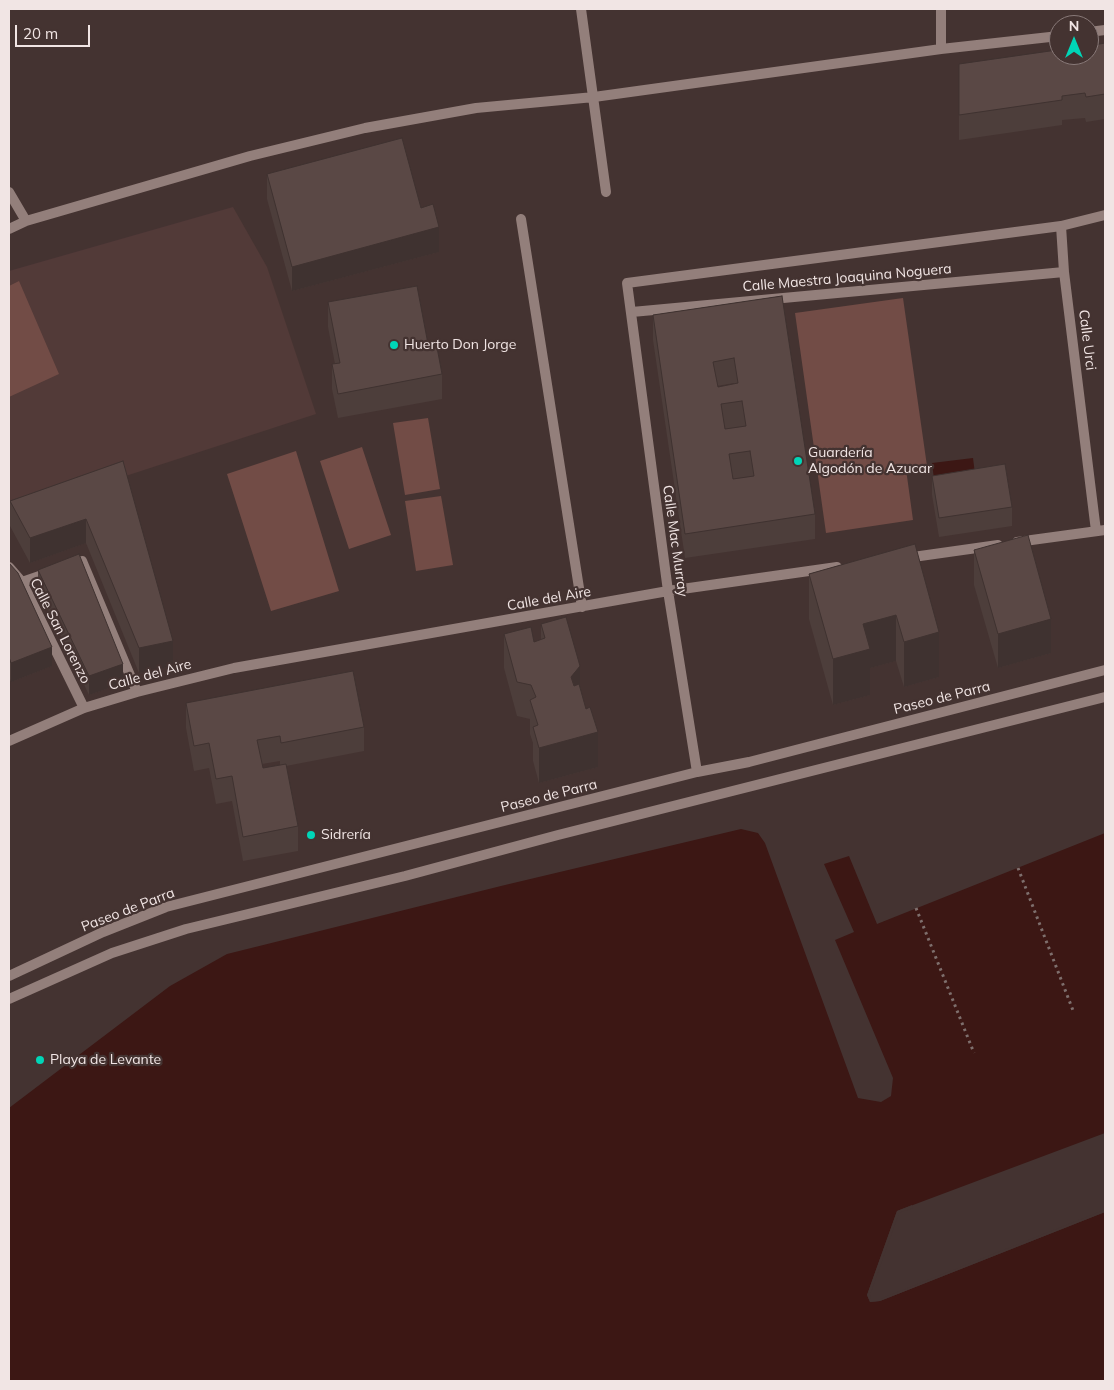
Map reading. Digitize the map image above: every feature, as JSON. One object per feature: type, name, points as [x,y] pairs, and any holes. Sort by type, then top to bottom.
[{"type":"street","points":[[581,9],[606,192]]},
{"type":"street","points":[[941,9],[941,49]]},
{"type":"street","points":[[9,229],[26,221],[250,156],[365,128],[476,108],[594,97],[941,49],[1049,37]]},
{"type":"street","points":[[9,192],[26,221]]},
{"type":"street","points":[[1061,226],[1105,215]]},
{"type":"street","points":[[521,219],[582,607]]},
{"type":"street","name":"Calle Urci","points":[[1061,226],[1064,272],[1101,531]]},
{"type":"street","name":"Calle Mac Murray","points":[[697,772],[668,591],[627,283],[1061,226]]},
{"type":"street","name":"Calle Maestra Joaquina Noguera","points":[[632,312],[1064,272]]},
{"type":"street","points":[[892,560],[1101,531]]},
{"type":"street","points":[[22,582],[82,560],[137,692]]},
{"type":"street","name":"Calle San Lorenzo","points":[[9,567],[22,582],[84,708]]},
{"type":"street","name":"Calle del Aire","points":[[9,741],[84,708],[137,692],[234,668],[668,591],[843,567]]},
{"type":"street","name":"Paseo de Parra","points":[[9,976],[103,932],[166,907],[697,772],[749,762],[1105,670]]},
{"type":"street","points":[[9,999],[112,954],[186,929],[405,876],[558,835],[1105,697]]},
{"type":"path","points":[[1018,868],[1074,1013]]},
{"type":"path","points":[[916,908],[974,1053]]},
{"type":"shaded area","points":[[233,207],[267,267],[316,414],[12,513],[9,511],[9,271]]},
{"type":"shaded area","points":[[19,281],[59,374],[9,397],[9,286]]},
{"type":"shaded area","points":[[903,298],[927,466],[906,469],[913,520],[826,533],[795,313]]},
{"type":"shaded area","points":[[428,418],[440,489],[405,495],[393,423]]},
{"type":"shaded area","points":[[362,447],[391,535],[349,549],[320,461]]},
{"type":"shaded area","points":[[296,451],[339,591],[271,611],[227,474]]},
{"type":"shaded area","points":[[973,458],[975,474],[934,479],[932,463]]},
{"type":"shaded area","points":[[441,496],[453,565],[416,571],[405,501]]},
{"type":"shaded area","points":[[741,829],[758,833],[765,843],[858,1098],[881,1102],[891,1096],[893,1078],[835,940],[854,932],[824,864],[849,856],[877,924],[1105,833],[1105,1133],[897,1211],[867,1295],[870,1302],[880,1301],[1105,1212],[1105,1381],[9,1381],[9,1108],[170,986],[227,954]]},
{"type":"pier","points":[[912,1205],[913,1208],[899,1213],[870,1295],[871,1299],[880,1299],[1104,1210],[1105,1212],[880,1301],[870,1302],[867,1295],[897,1211]]},
{"type":"building","points":[[1105,43],[1105,94],[1086,97],[1085,93],[1062,96],[1062,100],[959,115],[959,64],[1049,51],[1049,65],[1099,65],[1099,44]]},
{"type":"building","points":[[402,138],[421,208],[433,204],[439,227],[292,267],[267,174]]},
{"type":"building","points":[[417,286],[428,344],[436,342],[442,374],[338,394],[332,364],[340,363],[328,302]]},
{"type":"building","points":[[782,296],[815,514],[685,534],[653,315]],"holes":[[[734,358],[738,383],[718,387],[713,362]],[[742,401],[746,426],[725,429],[721,404]],[[750,451],[754,476],[733,479],[729,454]]]},
{"type":"building","points":[[123,461],[173,641],[139,648],[86,519],[30,538],[10,501]]},
{"type":"building","points":[[1005,464],[1012,507],[939,518],[932,476]]},
{"type":"building","points":[[1028,535],[1051,619],[998,634],[974,550]]},
{"type":"building","points":[[915,544],[939,632],[904,642],[896,615],[863,624],[870,649],[833,659],[809,574]]},
{"type":"building","points":[[79,554],[123,664],[89,676],[38,570]]},
{"type":"building","points":[[9,563],[18,573],[52,647],[11,663],[9,657]]},
{"type":"building","points":[[566,617],[580,666],[571,677],[574,686],[579,684],[586,709],[590,707],[598,732],[539,748],[533,727],[538,725],[530,700],[536,697],[531,685],[517,682],[504,634],[531,627],[534,642],[545,638],[541,624]]},
{"type":"building","points":[[353,671],[364,727],[281,743],[280,736],[257,740],[263,768],[286,764],[298,826],[243,837],[232,776],[216,779],[209,743],[194,746],[186,703]]},
{"type":"place","name":"Huerto Don Jorge","points":[[394,345]]},
{"type":"place","name":"Guardería Algodón de Azucar","points":[[798,461]]},
{"type":"place","name":"Sidrería","points":[[311,835]]},
{"type":"place","name":"Playa de Levante","points":[[40,1060]]}]
